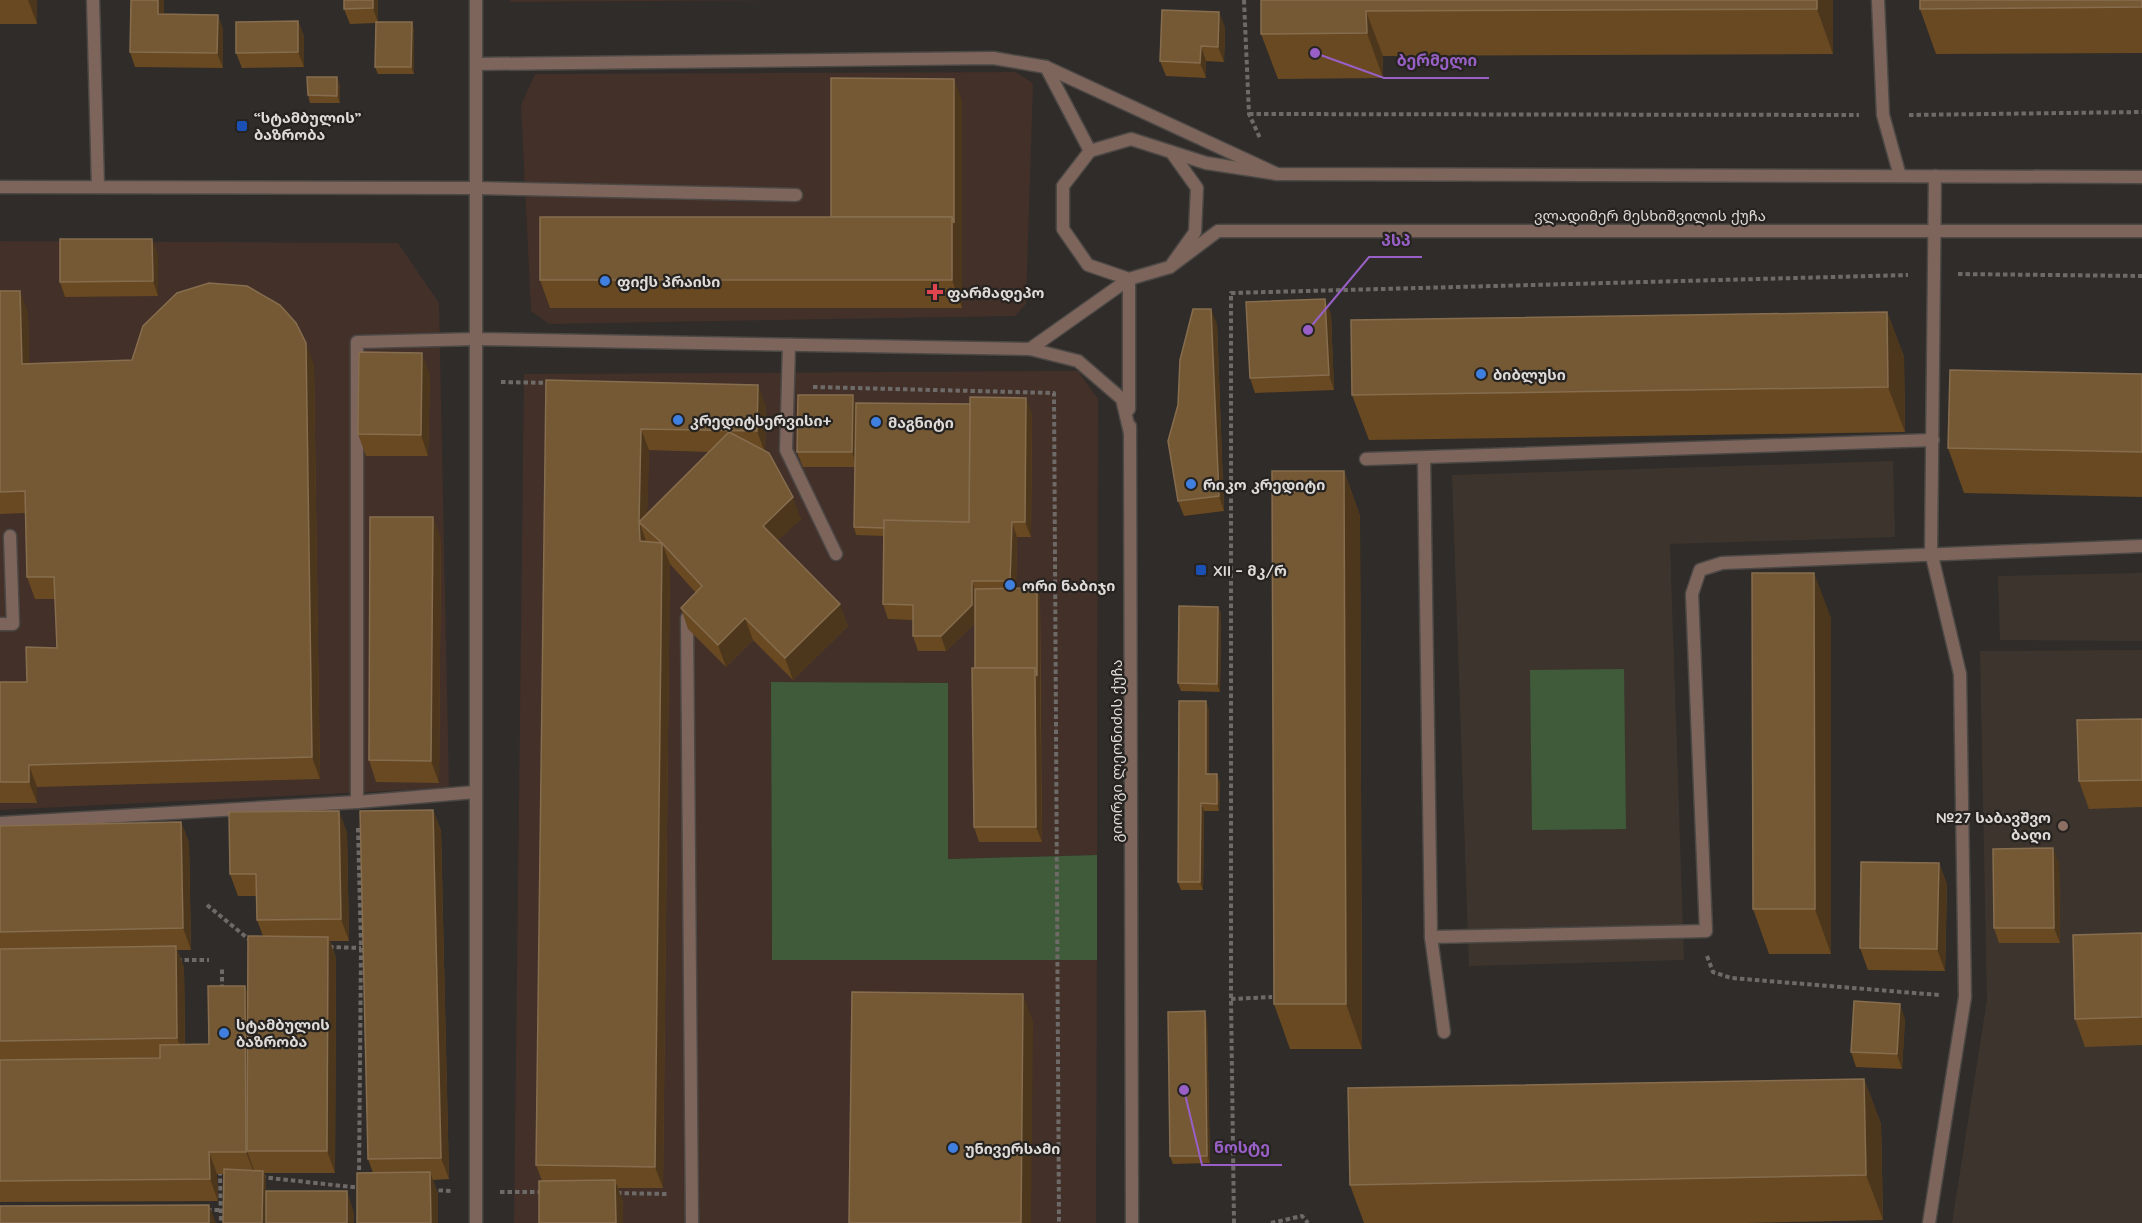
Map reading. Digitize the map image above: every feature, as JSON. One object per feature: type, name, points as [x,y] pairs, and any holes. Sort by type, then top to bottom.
[{"type":"street","points":[[93,0],[98,187]]},
{"type":"street","points":[[476,0],[476,1223]]},
{"type":"street","points":[[1878,0],[1883,115],[1900,176]]},
{"type":"street","points":[[476,64],[993,58],[1046,67],[1277,174]]},
{"type":"street","points":[[1046,67],[1090,151]]},
{"type":"street","points":[[1129,279],[1088,265],[1062,229],[1063,186],[1090,151],[1131,139],[1206,164],[1277,174],[2142,177]]},
{"type":"street","points":[[1030,349],[1129,279],[1170,267],[1196,232],[1197,188],[1172,153]]},
{"type":"street","points":[[1929,1223],[1965,997],[1960,674],[1931,552],[1935,176]]},
{"type":"street","points":[[0,187],[476,188],[796,195]]},
{"type":"street","name":"ვლადიმერ მესხიშვილის ქუჩა","points":[[1170,267],[1218,231],[2142,231]]},
{"type":"street","name":"გიორგი ლეონიძის ქუჩა","points":[[1129,279],[1132,1223]]},
{"type":"street","points":[[357,802],[357,342],[476,339],[1030,349],[1077,361],[1122,399],[1130,433]]},
{"type":"street","points":[[789,345],[786,450],[836,554]]},
{"type":"street","points":[[1366,459],[1424,459],[1933,440]]},
{"type":"street","points":[[1424,459],[1431,937],[1444,1032]]},
{"type":"street","points":[[0,624],[13,624],[10,536]]},
{"type":"street","points":[[1431,937],[1706,931],[1692,594],[1700,570],[1722,563],[1931,552],[2142,546]]},
{"type":"street","points":[[687,618],[692,1223]]},
{"type":"street","points":[[0,823],[357,802],[476,792]]},
{"type":"path","points":[[1244,0],[1249,114],[1277,174]]},
{"type":"path","points":[[1249,114],[1883,115],[2142,112]]},
{"type":"path","points":[[1234,1223],[1231,999],[1231,293],[1934,274],[2142,276]]},
{"type":"path","points":[[476,381],[560,383]]},
{"type":"path","points":[[788,387],[1054,393],[1059,1223]]},
{"type":"path","points":[[357,802],[361,948],[359,1200]]},
{"type":"path","points":[[207,905],[257,945]]},
{"type":"path","points":[[1706,931],[1707,958],[1713,972],[1731,978],[1965,997]]},
{"type":"path","points":[[326,947],[361,948]]},
{"type":"path","points":[[174,960],[209,960]]},
{"type":"path","points":[[222,969],[222,993]]},
{"type":"path","points":[[1231,999],[1272,997]]},
{"type":"path","points":[[220,1165],[221,1223]]},
{"type":"path","points":[[198,1210],[221,1210]]},
{"type":"path","points":[[1271,1223],[1302,1216],[1308,1223]]},
{"type":"shaded area","points":[[510,0],[790,0],[510,2]]},
{"type":"shaded area","points":[[1015,72],[1033,83],[1026,304],[1015,316],[549,324],[531,311],[521,105],[535,74]]},
{"type":"shaded area","points":[[0,241],[398,243],[439,303],[449,788],[0,810]]},
{"type":"shaded area","points":[[1078,371],[1098,399],[1097,855],[948,859],[771,683],[772,960],[1097,960],[1096,1223],[514,1223],[524,374]]},
{"type":"shaded area","points":[[1893,461],[1895,537],[1670,544],[1684,960],[1469,966],[1452,475]]},
{"type":"shaded area","points":[[2142,573],[2142,641],[2000,640],[1998,576]]},
{"type":"shaded area","name":"№27 საბავშვო ბაღი","points":[[2142,650],[2142,1223],[1952,1223],[1987,1000],[1980,651]]},
{"type":"green space","points":[[1624,669],[1626,829],[1532,830],[1530,670]]},
{"type":"green space","points":[[771,682],[948,683],[948,859],[1097,855],[1097,960],[772,960]]},
{"type":"building","points":[[131,0],[158,0],[158,14],[218,15],[217,53],[130,52]]},
{"type":"building","points":[[344,0],[373,0],[373,8],[344,9]]},
{"type":"building","points":[[1261,0],[1817,0],[1817,9],[1366,11],[1367,33],[1261,34]]},
{"type":"building","points":[[1920,0],[2142,0],[2142,7],[1920,9]]},
{"type":"building","points":[[1162,10],[1219,12],[1218,47],[1201,46],[1200,63],[1160,61]]},
{"type":"building","points":[[298,21],[298,52],[236,53],[236,22]]},
{"type":"building","points":[[376,22],[412,22],[411,67],[375,67]]},
{"type":"building","points":[[307,77],[337,77],[337,96],[308,95]]},
{"type":"building","points":[[831,78],[954,79],[954,223],[952,217],[831,217]]},
{"type":"building","points":[[540,217],[952,217],[952,280],[540,280]]},
{"type":"building","points":[[60,239],[152,239],[153,281],[60,282]]},
{"type":"building","points":[[209,283],[247,286],[280,305],[296,323],[306,343],[312,757],[29,765],[29,782],[0,782],[0,682],[27,682],[26,647],[57,648],[54,577],[27,577],[25,491],[0,492],[0,291],[20,291],[22,364],[132,360],[143,326],[177,293]]},
{"type":"building","points":[[1325,299],[1329,375],[1250,378],[1246,302]]},
{"type":"building","points":[[1193,309],[1211,309],[1219,496],[1178,501],[1168,441],[1178,405],[1180,360]]},
{"type":"building","points":[[1887,312],[1888,387],[1352,395],[1351,320]]},
{"type":"building","points":[[359,352],[422,353],[421,435],[358,434]]},
{"type":"building","points":[[1950,370],[2142,374],[2142,452],[1948,448]]},
{"type":"building","points":[[546,380],[758,385],[757,431],[641,429],[640,541],[662,543],[655,1167],[536,1165]]},
{"type":"building","points":[[798,395],[853,395],[852,452],[797,452]]},
{"type":"building","points":[[970,397],[1026,398],[1025,522],[1012,522],[1010,581],[972,581],[972,605],[941,636],[913,636],[913,605],[883,604],[884,520],[969,522]]},
{"type":"building","points":[[856,403],[970,404],[969,522],[884,520],[884,528],[854,527]]},
{"type":"building","points":[[729,432],[769,453],[793,497],[763,526],[840,604],[785,658],[745,618],[718,645],[681,608],[702,586],[639,522]]},
{"type":"building","points":[[1272,471],[1344,471],[1346,1004],[1274,1004]]},
{"type":"building","points":[[370,517],[433,517],[431,761],[369,760]]},
{"type":"building","points":[[1752,573],[1814,573],[1815,909],[1753,909]]},
{"type":"building","points":[[1037,588],[1037,676],[1035,668],[975,668],[975,589]]},
{"type":"building","points":[[1179,606],[1218,607],[1217,684],[1178,683]]},
{"type":"building","points":[[972,668],[1035,668],[1036,827],[974,827]]},
{"type":"building","points":[[1179,701],[1206,701],[1206,774],[1217,774],[1217,804],[1201,803],[1200,882],[1178,882]]},
{"type":"building","points":[[2142,719],[2142,780],[2079,781],[2077,720]]},
{"type":"building","points":[[433,810],[441,1158],[368,1159],[360,811]]},
{"type":"building","points":[[339,811],[341,919],[257,920],[256,874],[230,874],[229,812]]},
{"type":"building","points":[[181,822],[183,928],[0,932],[0,826]]},
{"type":"building","points":[[2053,848],[2054,928],[1994,928],[1993,849]]},
{"type":"building","points":[[1861,862],[1939,863],[1937,949],[1860,948]]},
{"type":"building","points":[[2142,933],[2142,1017],[2075,1019],[2073,935]]},
{"type":"building","points":[[248,936],[328,937],[327,1151],[247,1151]]},
{"type":"building","points":[[176,946],[177,1038],[0,1041],[0,949]]},
{"type":"building","points":[[208,986],[245,986],[246,1152],[209,1152],[210,1179],[0,1181],[0,1060],[160,1058],[160,1045],[209,1044]]},
{"type":"building","points":[[852,992],[1023,994],[1021,1223],[849,1223]]},
{"type":"building","points":[[1854,1001],[1900,1004],[1897,1054],[1851,1052]]},
{"type":"building","points":[[1205,1011],[1207,1156],[1170,1156],[1168,1012]]},
{"type":"building","points":[[1864,1079],[1866,1175],[1350,1185],[1348,1088]]},
{"type":"building","points":[[224,1169],[263,1171],[262,1223],[223,1223]]},
{"type":"building","points":[[430,1172],[431,1223],[357,1223],[357,1173]]},
{"type":"building","points":[[615,1180],[616,1223],[539,1223],[539,1181]]},
{"type":"building","points":[[266,1191],[347,1191],[347,1223],[266,1223]]},
{"type":"building","points":[[209,1205],[209,1223],[0,1223],[0,1206]]},
{"type":"place","name":"ბერმელი","points":[[1315,53]]},
{"type":"place","name":"“სტამბულის” ბაზრობა","points":[[242,126]]},
{"type":"place","name":"ფიქს პრაისი","points":[[605,281]]},
{"type":"place","name":"ფარმადეპო","points":[[935,292]]},
{"type":"place","name":"პსპ","points":[[1308,330]]},
{"type":"place","name":"ბიბლუსი","points":[[1481,374]]},
{"type":"place","name":"კრედიტსერვისი+","points":[[678,420]]},
{"type":"place","name":"მაგნიტი","points":[[876,422]]},
{"type":"place","name":"რიკო კრედიტი","points":[[1191,484]]},
{"type":"place","name":"XII – მკ/რ","points":[[1201,570]]},
{"type":"place","name":"ორი ნაბიჯი","points":[[1010,585]]},
{"type":"place","name":"№27 საბავშვო ბაღი","points":[[2063,826]]},
{"type":"place","name":"სტამბულის ბაზრობა","points":[[224,1033]]},
{"type":"place","name":"ნოსტე","points":[[1184,1090]]},
{"type":"place","name":"უნივერსამი","points":[[953,1148]]}]
